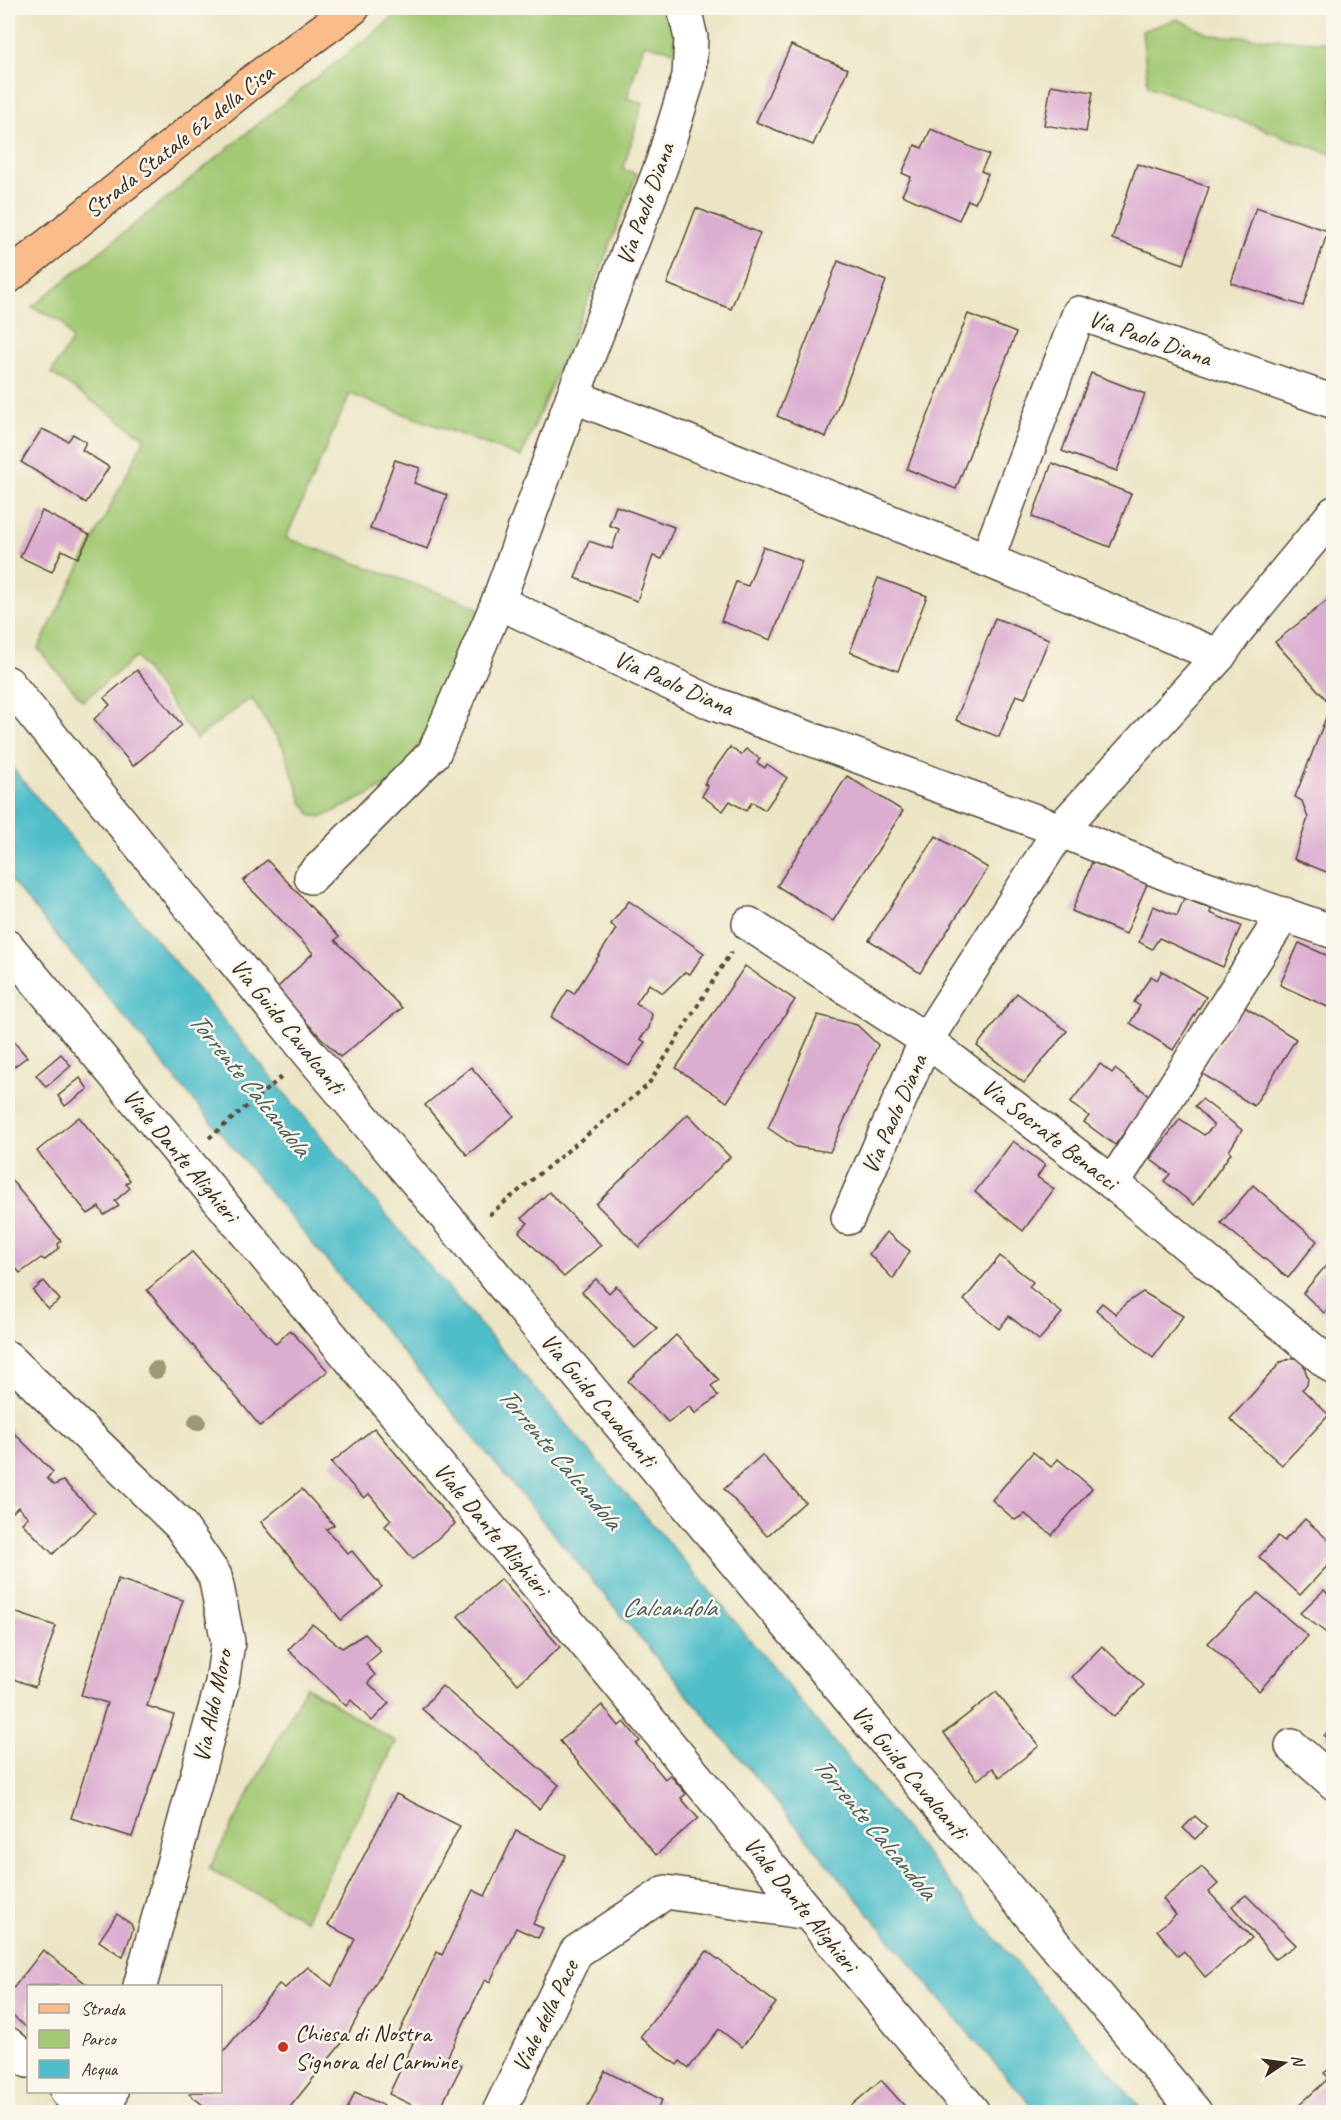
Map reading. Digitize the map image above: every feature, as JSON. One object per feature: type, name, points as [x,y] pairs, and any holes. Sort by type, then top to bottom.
[{"type":"main road","name":"Strada Statale 62 della Cisa","points":[[8,277],[249,84],[352,8]]},
{"type":"street","name":"Via Paolo Diana","points":[[684,8],[692,38],[689,76],[662,164],[573,396],[498,602],[712,703],[1060,830],[1172,876],[1334,932]]},
{"type":"street","name":"Via Paolo Diana","points":[[987,560],[1079,313],[1334,402]]},
{"type":"street","points":[[573,396],[987,560],[1219,656]]},
{"type":"street","name":"Via Paolo Diana","points":[[848,1218],[926,1040],[1060,830],[1219,656],[1237,630],[1334,513]]},
{"type":"street","points":[[311,877],[434,753],[498,602]]},
{"type":"street","name":"Via Guido Cavalcanti","points":[[8,683],[309,1053],[1195,2112]]},
{"type":"street","points":[[1113,1182],[1284,914]]},
{"type":"street","name":"Via Socrate Benacci","points":[[749,924],[926,1040],[1113,1182],[1334,1368]]},
{"type":"street","name":"Viale Dante Alighieri","points":[[8,947],[973,2112]]},
{"type":"street","name":"Via Aldo Moro","points":[[8,1358],[180,1525],[214,1576],[228,1642],[222,1683],[140,1985]]},
{"type":"street","points":[[1292,1746],[1334,1783]]},
{"type":"street","name":"Viale della Pace","points":[[499,2112],[576,1952],[666,1892],[808,1913]]},
{"type":"street","points":[[8,2044],[27,2060]]},
{"type":"street","points":[[69,2093],[92,2112]]},
{"type":"street","points":[[106,2112],[111,2093]]},
{"type":"path","points":[[463,1237],[648,1085],[749,924]]},
{"type":"path","points":[[185,1159],[309,1053]]},
{"type":"green space","points":[[406,8],[670,8],[676,34],[675,51],[644,44],[627,98],[643,103],[623,169],[637,174],[598,276],[521,457],[350,394],[286,538],[476,606],[482,615],[479,632],[404,772],[390,784],[323,817],[312,816],[302,802],[283,747],[251,698],[196,739],[136,657],[83,701],[38,649],[145,438],[51,373],[72,340],[62,322],[32,307],[279,107]]},
{"type":"green space","points":[[1177,19],[1211,35],[1333,43],[1333,155],[1148,86],[1142,31]]},
{"type":"green space","points":[[306,1686],[396,1742],[305,1920],[209,1869]]},
{"type":"water","name":"Calcandola","points":[[8,763],[426,1262],[704,1584],[973,1912],[1144,2112],[1037,2112],[965,2029],[8,877]]},
{"type":"building","points":[[791,45],[848,69],[813,145],[756,122]]},
{"type":"building","points":[[1051,85],[1093,92],[1086,132],[1044,125]]},
{"type":"building","points":[[931,129],[989,155],[981,171],[988,174],[975,203],[968,200],[959,220],[902,195],[911,177],[902,173],[915,145],[922,148]]},
{"type":"building","points":[[1137,164],[1209,187],[1184,264],[1112,239]]},
{"type":"building","points":[[1256,207],[1328,231],[1303,306],[1231,283]]},
{"type":"building","points":[[696,208],[760,233],[731,309],[667,284]]},
{"type":"building","points":[[838,261],[886,281],[826,437],[777,416]]},
{"type":"building","points":[[968,314],[1016,333],[956,489],[907,469]]},
{"type":"building","points":[[1091,373],[1145,394],[1117,471],[1062,451]]},
{"type":"building","points":[[42,429],[68,441],[73,434],[86,442],[82,450],[109,467],[86,503],[21,462]]},
{"type":"building","points":[[395,460],[420,468],[414,483],[447,495],[428,549],[370,529]]},
{"type":"building","points":[[1052,463],[1131,494],[1110,547],[1032,517]]},
{"type":"building","points":[[616,506],[674,527],[662,559],[653,556],[637,601],[575,578],[589,541],[612,549],[619,529],[609,525]]},
{"type":"building","points":[[42,511],[90,535],[78,558],[62,550],[52,572],[20,557]]},
{"type":"building","points":[[763,547],[802,561],[771,640],[721,621],[736,582],[748,586]]},
{"type":"building","points":[[878,578],[927,596],[898,671],[850,652]]},
{"type":"building","points":[[1334,595],[1334,875],[1294,859],[1308,818],[1302,801],[1295,797],[1331,705],[1275,642]]},
{"type":"building","points":[[995,618],[1049,639],[1025,698],[1016,695],[999,737],[956,720]]},
{"type":"building","points":[[137,670],[182,725],[133,766],[94,719],[110,705],[104,698]]},
{"type":"building","points":[[730,747],[741,755],[746,749],[760,759],[757,763],[765,768],[767,764],[787,778],[765,810],[752,802],[746,811],[730,801],[723,811],[702,796],[708,786],[704,784]]},
{"type":"building","points":[[847,776],[903,811],[833,921],[777,886]]},
{"type":"building","points":[[936,836],[988,868],[920,973],[869,940]]},
{"type":"building","points":[[267,860],[339,937],[335,940],[402,1008],[340,1057],[275,990],[313,953],[243,881]]},
{"type":"building","points":[[1092,862],[1147,884],[1126,934],[1072,911]]},
{"type":"building","points":[[1184,898],[1211,909],[1210,913],[1241,926],[1223,967],[1159,938],[1152,949],[1139,942],[1153,906],[1177,916]]},
{"type":"building","points":[[629,901],[704,953],[690,974],[685,972],[663,993],[649,984],[636,1003],[652,1014],[649,1028],[640,1039],[645,1042],[629,1066],[551,1017],[568,990],[574,994],[616,929],[611,924]]},
{"type":"building","points":[[1299,943],[1328,956],[1330,952],[1334,954],[1334,1010],[1280,985]]},
{"type":"building","points":[[745,966],[795,1000],[727,1102],[676,1068]]},
{"type":"building","points":[[1162,971],[1206,997],[1173,1050],[1130,1023],[1140,1006],[1134,1002],[1151,976],[1157,980]]},
{"type":"building","points":[[1017,993],[1067,1031],[1024,1083],[977,1046]]},
{"type":"building","points":[[1243,1006],[1296,1039],[1254,1106],[1201,1073]]},
{"type":"building","points":[[818,1015],[857,1025],[878,1045],[830,1152],[796,1147],[768,1128]]},
{"type":"building","points":[[8,1035],[27,1057],[8,1071]]},
{"type":"building","points":[[61,1054],[71,1066],[46,1087],[36,1075]]},
{"type":"building","points":[[1100,1064],[1112,1073],[1115,1069],[1151,1097],[1115,1145],[1084,1122],[1089,1116],[1070,1103]]},
{"type":"building","points":[[471,1067],[514,1116],[467,1155],[425,1105]]},
{"type":"building","points":[[80,1078],[88,1089],[65,1106],[58,1096]]},
{"type":"building","points":[[1202,1099],[1242,1130],[1229,1151],[1231,1153],[1194,1205],[1164,1181],[1170,1174],[1150,1159],[1180,1119],[1204,1135],[1214,1126],[1195,1106]]},
{"type":"building","points":[[688,1114],[730,1157],[639,1247],[596,1204]]},
{"type":"building","points":[[79,1117],[130,1180],[126,1184],[130,1188],[115,1201],[119,1206],[104,1215],[99,1207],[88,1214],[37,1151]]},
{"type":"building","points":[[1013,1141],[1045,1165],[1037,1177],[1054,1189],[1023,1231],[975,1192]]},
{"type":"building","points":[[8,1176],[61,1241],[58,1244],[59,1248],[45,1260],[41,1258],[20,1273],[8,1258]]},
{"type":"building","points":[[1253,1185],[1317,1241],[1288,1278],[1221,1223]]},
{"type":"building","points":[[549,1192],[601,1245],[564,1277],[519,1232],[528,1223],[522,1218]]},
{"type":"building","points":[[886,1232],[910,1251],[893,1279],[869,1254]]},
{"type":"building","points":[[192,1252],[276,1344],[290,1330],[328,1371],[260,1426],[147,1290]]},
{"type":"building","points":[[1000,1256],[1033,1282],[1029,1287],[1062,1313],[1039,1340],[1009,1316],[999,1329],[964,1300]]},
{"type":"building","points":[[1334,1256],[1334,1311],[1329,1307],[1324,1313],[1303,1293]]},
{"type":"building","points":[[596,1279],[609,1293],[616,1286],[657,1329],[635,1348],[582,1292]]},
{"type":"building","points":[[44,1281],[60,1300],[48,1309],[33,1291]]},
{"type":"building","points":[[1143,1292],[1183,1316],[1153,1358],[1096,1310],[1102,1303],[1116,1314],[1125,1304]]},
{"type":"building","points":[[676,1335],[719,1380],[711,1386],[718,1396],[695,1414],[690,1406],[668,1422],[628,1381]]},
{"type":"building","points":[[1296,1357],[1302,1361],[1308,1378],[1307,1385],[1302,1389],[1329,1415],[1282,1465],[1230,1419],[1281,1362]]},
{"type":"building","points":[[8,1427],[53,1472],[47,1478],[54,1485],[63,1481],[95,1513],[53,1554],[22,1523],[28,1517],[18,1507],[11,1514],[8,1511]]},
{"type":"building","points":[[374,1428],[455,1524],[413,1559],[385,1526],[391,1520],[369,1494],[364,1498],[331,1463]]},
{"type":"building","points":[[1033,1452],[1051,1467],[1058,1459],[1092,1488],[1052,1535],[1025,1514],[1015,1520],[992,1500]]},
{"type":"building","points":[[762,1455],[805,1502],[767,1536],[724,1489]]},
{"type":"building","points":[[302,1489],[334,1525],[326,1529],[348,1554],[352,1551],[382,1587],[341,1620],[261,1522]]},
{"type":"building","points":[[1305,1519],[1334,1545],[1334,1559],[1300,1595],[1259,1557],[1278,1536],[1284,1541]]},
{"type":"building","points":[[118,1579],[183,1600],[147,1706],[174,1715],[132,1837],[71,1818],[107,1703],[81,1695]]},
{"type":"building","points":[[501,1579],[560,1647],[518,1684],[458,1616]]},
{"type":"building","points":[[1324,1590],[1334,1600],[1334,1629],[1329,1635],[1300,1613]]},
{"type":"building","points":[[1258,1593],[1308,1636],[1259,1691],[1208,1643]]},
{"type":"building","points":[[8,1610],[56,1626],[35,1687],[8,1677]]},
{"type":"building","points":[[312,1624],[342,1648],[365,1634],[381,1651],[366,1664],[375,1675],[368,1683],[389,1703],[372,1721],[351,1700],[346,1706],[288,1650]]},
{"type":"building","points":[[1102,1646],[1144,1685],[1114,1717],[1072,1677]]},
{"type":"building","points":[[442,1686],[559,1785],[539,1809],[422,1709]]},
{"type":"building","points":[[996,1692],[1039,1746],[1000,1777],[993,1768],[977,1780],[944,1733]]},
{"type":"building","points":[[602,1705],[619,1726],[624,1722],[626,1724],[640,1741],[636,1744],[665,1779],[670,1775],[686,1794],[681,1798],[698,1818],[656,1855],[560,1741]]},
{"type":"building","points":[[1334,1725],[1334,1744],[1324,1736]]},
{"type":"building","points":[[396,1794],[460,1826],[346,2038],[286,2112],[212,2112],[189,2094],[222,2093],[222,2054],[279,1984],[285,1988],[308,1967],[332,1986],[355,1939],[328,1925]]},
{"type":"building","points":[[1195,1816],[1207,1827],[1195,1839],[1183,1828]]},
{"type":"building","points":[[516,1831],[566,1855],[533,1924],[543,1928],[538,1938],[516,1928],[490,1982],[485,1979],[447,2058],[462,2065],[438,2112],[426,2112],[389,2094],[413,2043],[398,2035],[437,1952],[442,1955],[473,1890],[485,1896]]},
{"type":"building","points":[[1202,1867],[1218,1884],[1209,1892],[1252,1938],[1205,1977],[1184,1951],[1178,1956],[1157,1930],[1176,1915],[1163,1899]]},
{"type":"building","points":[[1246,1895],[1296,1945],[1275,1959],[1232,1906]]},
{"type":"building","points":[[117,1914],[131,1924],[133,1929],[123,1957],[99,1941]]},
{"type":"building","points":[[43,1950],[88,1985],[27,1985],[27,2028],[8,2012],[8,1995]]},
{"type":"building","points":[[707,1951],[776,2003],[742,2047],[719,2029],[689,2068],[680,2061],[677,2065],[640,2037]]},
{"type":"building","points":[[1334,2065],[1334,2112],[1302,2112],[1297,2107],[1329,2078],[1324,2073]]},
{"type":"building","points":[[605,2071],[662,2100],[656,2112],[585,2112]]},
{"type":"building","points":[[881,2080],[910,2112],[844,2112]]},
{"type":"building","points":[[355,2092],[383,2105],[380,2112],[346,2112]]},
{"type":"waterway","points":[[940,8],[991,11],[1007,8]]},
{"type":"place","name":"Chiesa di Nostra Signora del Carmine","points":[[283,2047]]},
{"type":"water label","name":"Torrente Calcandola","points":[[250,1084]]},
{"type":"water label","name":"Torrente Calcandola","points":[[560,1458]]},
{"type":"water label","name":"Torrente Calcandola","points":[[875,1828]]}]
